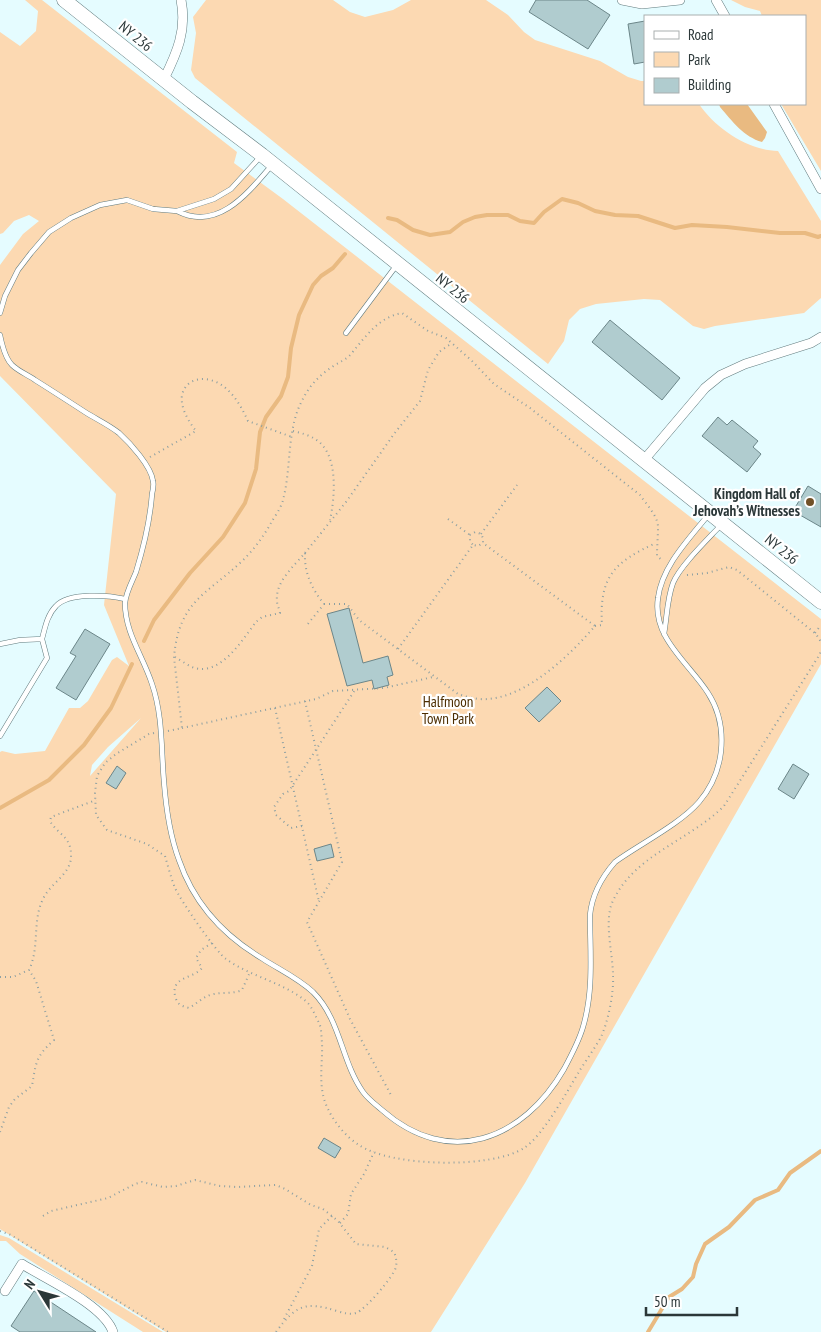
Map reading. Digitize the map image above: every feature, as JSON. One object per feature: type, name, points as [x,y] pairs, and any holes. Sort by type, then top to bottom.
[{"type":"main road","name":"NY 236","points":[[64,0],[262,155],[821,602]]},
{"type":"street","points":[[164,80],[182,37],[184,22],[181,0]]},
{"type":"street","points":[[622,0],[642,4],[680,0]]},
{"type":"street","points":[[716,0],[724,15]]},
{"type":"street","points":[[775,105],[821,189]]},
{"type":"street","points":[[644,460],[705,388],[721,375],[745,364],[811,343],[821,337]]},
{"type":"street","points":[[5,1291],[22,1264],[95,1308],[111,1326],[113,1332]]},
{"type":"lane","points":[[177,211],[214,199],[230,189],[262,155]]},
{"type":"lane","points":[[0,313],[5,296],[18,270],[49,232],[71,218],[100,205],[127,200],[154,208],[177,211],[196,218],[211,216],[226,210],[242,200],[273,164]]},
{"type":"lane","points":[[346,333],[398,264]]},
{"type":"lane","points":[[0,335],[2,346],[12,365],[118,432],[143,461],[153,480],[150,517],[143,549],[125,599],[127,625],[151,682],[160,711],[164,787],[170,824],[179,860],[190,886],[201,905],[227,934],[264,960],[288,973],[318,998],[334,1022],[361,1089],[368,1098],[402,1126],[434,1139],[450,1141],[481,1139],[500,1132],[518,1123],[548,1094],[571,1055],[583,1027],[590,995],[591,903],[601,881],[615,862],[683,817],[698,803],[710,787],[720,765],[721,726],[716,708],[708,693],[677,655],[660,627],[658,598],[664,579],[676,556],[710,513]]},
{"type":"lane","points":[[664,634],[668,614],[668,599],[674,582],[680,572],[723,523]]},
{"type":"lane","points":[[0,736],[47,658],[42,639],[47,620],[56,605],[72,598],[109,595],[125,599]]},
{"type":"lane","points":[[0,644],[20,640],[42,639]]},
{"type":"path","points":[[182,728],[174,656],[180,625],[197,598],[242,562],[259,543],[280,508],[283,501],[296,411],[304,395],[313,383],[332,367],[348,357],[377,325],[390,315],[402,312],[428,331],[446,338],[494,384],[530,408],[640,496],[650,508],[658,524],[657,556],[665,562]]},
{"type":"path","points":[[174,656],[194,667],[206,668],[229,657],[262,617],[280,613],[277,602],[280,586],[285,576],[346,502],[420,401],[428,370],[439,352],[452,343]]},
{"type":"path","points":[[143,461],[196,431],[187,417],[182,396],[192,382],[201,378],[211,380],[223,386],[238,401],[248,421],[292,437]]},
{"type":"path","points":[[293,431],[317,440],[325,448],[334,474],[329,522]]},
{"type":"path","points":[[481,534],[517,485]]},
{"type":"path","points":[[448,519],[470,535]]},
{"type":"path","points":[[470,535],[475,532],[481,534],[484,538],[483,544]]},
{"type":"path","points":[[470,535],[470,541],[473,545]]},
{"type":"path","points":[[305,553],[306,569],[310,582],[315,594],[324,604],[347,604],[359,620],[458,694],[487,700],[515,693],[556,664],[595,626],[602,625],[601,604],[606,582],[619,564],[633,553],[656,543]]},
{"type":"path","points":[[483,544],[595,626]]},
{"type":"path","points":[[473,545],[483,544]]},
{"type":"path","points":[[398,649],[473,545]]},
{"type":"path","points":[[684,574],[707,573],[729,566],[737,570],[815,633],[821,642]]},
{"type":"path","points":[[307,626],[324,604]]},
{"type":"path","points":[[815,633],[821,624]]},
{"type":"path","points":[[434,677],[384,688],[333,691],[316,699],[149,734],[132,743],[105,763],[97,776],[96,815],[107,830],[147,844],[165,856],[175,888],[187,908],[223,957],[250,972],[282,986],[308,1004],[321,1026],[320,1083],[328,1109],[342,1129],[359,1145],[374,1152],[408,1160],[468,1163],[510,1156],[527,1147],[549,1120],[601,1036],[608,1012],[614,978],[609,919],[611,905],[633,872],[650,858],[711,819],[724,806],[820,654],[821,649]]},
{"type":"path","points":[[302,826],[291,828],[276,815],[274,807],[283,794],[289,791],[355,690]]},
{"type":"path","points":[[305,701],[342,862],[307,922],[350,1020],[391,1095]]},
{"type":"path","points":[[275,708],[319,902]]},
{"type":"path","points":[[0,976],[13,977],[28,970],[34,956],[38,910],[42,899],[46,892],[59,880],[71,862],[72,854],[69,842],[66,836],[54,828],[50,821],[51,817],[96,800]]},
{"type":"path","points":[[212,942],[197,954],[196,958],[202,968],[199,972],[180,980],[176,986],[175,996],[178,1003],[189,1008],[204,997],[213,994],[238,992],[242,990],[250,972]]},
{"type":"path","points":[[0,1132],[9,1107],[15,1099],[32,1086],[34,1071],[40,1053],[54,1040],[36,981],[28,970]]},
{"type":"path","points":[[340,1224],[348,1214],[351,1194],[364,1174],[374,1152]]},
{"type":"path","points":[[43,1216],[51,1211],[108,1198],[142,1182],[163,1187],[176,1186],[195,1180],[220,1186],[276,1185],[285,1188],[311,1206],[323,1209],[340,1224],[356,1244],[385,1247],[394,1252],[396,1266],[393,1274],[363,1309],[358,1312],[346,1313],[320,1305],[309,1305],[292,1312],[281,1324]]},
{"type":"path","points":[[276,1332],[312,1266],[319,1229],[332,1216]]},
{"type":"path","points":[[0,1231],[11,1235],[168,1332]]},
{"type":"green space","name":"Halfmoon Town Park","points":[[25,0],[42,0],[237,152],[234,163],[283,199],[821,619],[821,664],[525,1183],[431,1332],[166,1332],[0,1229],[0,752],[15,754],[45,751],[69,708],[80,708],[88,701],[112,660],[117,657],[129,666],[104,605],[116,494],[0,376],[0,265],[23,234],[39,221],[29,215],[14,221],[0,234],[0,32],[20,46],[36,31],[38,11]],"holes":[[[141,718],[90,776],[92,765],[108,747]]]},
{"type":"green space","points":[[206,0],[333,0],[350,12],[365,17],[393,10],[411,0],[486,0],[508,15],[524,32],[535,40],[600,61],[628,77],[644,81],[644,105],[700,105],[714,122],[744,142],[755,147],[778,151],[821,221],[821,298],[804,313],[704,329],[693,326],[660,300],[644,299],[596,304],[580,309],[569,320],[564,341],[548,364],[195,78],[191,70],[196,33],[193,17]]},
{"type":"green space","points":[[731,0],[821,0],[821,171],[782,105],[806,105],[806,15],[762,15],[760,11],[745,7]]},
{"type":"green space","points":[[0,1235],[9,1238],[163,1332],[143,1332],[20,1254],[6,1241],[0,1241]]},
{"type":"shaded area","points":[[719,105],[748,105],[767,132],[762,142],[739,128]]},
{"type":"building","points":[[536,0],[587,0],[610,15],[588,49],[529,12]]},
{"type":"building","points":[[644,21],[644,62],[634,64],[628,24]]},
{"type":"building","points":[[610,320],[680,378],[662,400],[592,342]]},
{"type":"building","points":[[718,417],[727,425],[732,420],[758,441],[753,447],[761,454],[747,472],[702,436]]},
{"type":"building","name":"Kingdom Hall of Jehovah’s Witnesses","points":[[808,486],[821,494],[821,527],[793,511]]},
{"type":"building","points":[[349,608],[363,663],[388,656],[393,675],[387,677],[389,685],[374,689],[372,680],[347,686],[327,614]]},
{"type":"building","points":[[85,629],[110,644],[76,700],[56,688],[76,656],[70,653]]},
{"type":"building","points":[[547,687],[561,701],[539,722],[525,708]]},
{"type":"building","points":[[793,764],[809,774],[794,799],[778,789]]},
{"type":"building","points":[[117,766],[126,773],[116,789],[106,783]]},
{"type":"building","points":[[331,844],[334,857],[317,861],[314,849]]},
{"type":"building","points":[[324,1138],[341,1148],[335,1158],[318,1148]]},
{"type":"building","points":[[34,1291],[96,1332],[20,1332],[11,1326]]},
{"type":"waterway","points":[[388,218],[397,220],[413,230],[430,235],[450,232],[463,222],[487,215],[508,215],[520,221],[534,223],[544,212],[562,199],[578,203],[595,211],[615,215],[638,216],[675,228],[692,225],[780,233],[805,233],[818,237],[821,236]]},
{"type":"waterway","points":[[144,641],[154,620],[190,573],[223,537],[245,503],[256,469],[260,432],[266,417],[281,396],[288,377],[291,348],[299,315],[313,285],[321,276],[333,268],[345,254]]},
{"type":"waterway","points":[[0,808],[49,780],[84,745],[111,708],[132,664]]},
{"type":"waterway","points":[[648,1332],[669,1297],[682,1289],[693,1277],[696,1264],[705,1244],[729,1227],[755,1200],[778,1190],[790,1173],[821,1151]]},
{"type":"place","name":"Kingdom Hall of Jehovah’s Witnesses","points":[[810,502]]}]
